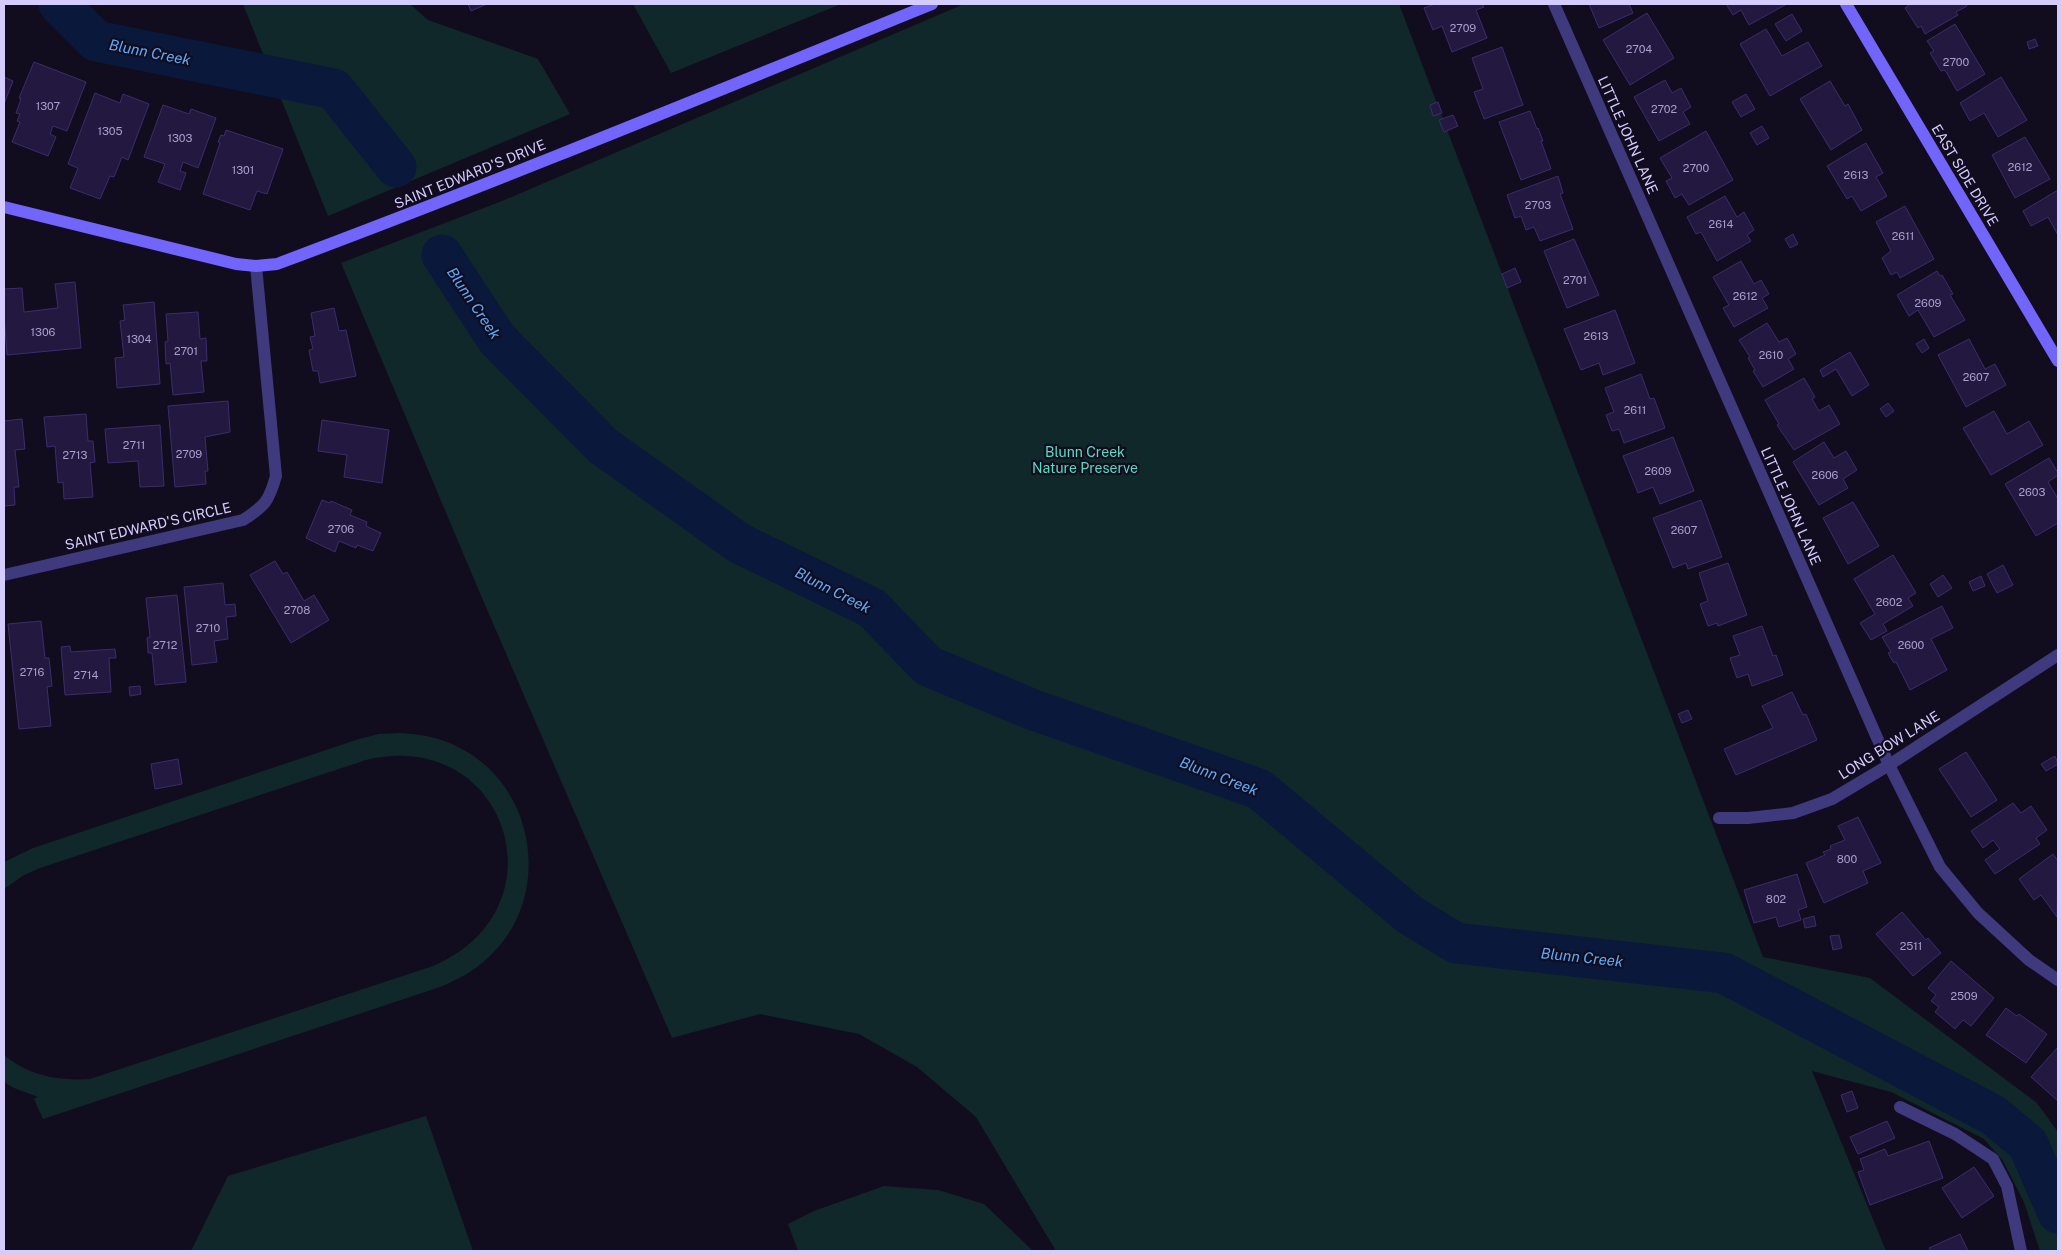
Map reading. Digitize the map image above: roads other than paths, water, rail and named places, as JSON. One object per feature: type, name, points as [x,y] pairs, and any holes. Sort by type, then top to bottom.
[{"type":"street","name":"SAINT EDWARD'S DRIVE","points":[[4,208],[236,264],[256,266],[277,264],[408,215],[932,4]]},
{"type":"street","name":"LITTLE JOHN LANE","points":[[1554,4],[1889,765],[1940,868],[1978,914],[2029,960],[2058,980]]},
{"type":"street","name":"EAST SIDE DRIVE","points":[[1846,4],[2058,361]]},
{"type":"street","name":"SAINT EDWARD'S CIRCLE","points":[[4,575],[243,520],[262,508],[272,492],[276,476],[256,266]]},
{"type":"street","name":"LONG BOW LANE","points":[[1719,818],[1748,818],[1793,813],[1832,799],[1889,765],[2058,654]]},
{"type":"street","points":[[1900,1107],[1955,1134],[1993,1159],[2007,1186],[2021,1251]]},
{"type":"waterway","name":"Blunn Creek","points":[[59,4],[96,41],[334,89],[396,167]]},
{"type":"waterway","name":"Blunn Creek","points":[[442,255],[497,339],[603,446],[739,543],[872,608],[928,666],[1031,709],[1259,789],[1410,915],[1456,943],[1724,973],[1993,1115],[2028,1144],[2058,1213]]},
{"type":"park label","name":"Blunn Creek Nature Preserve","points":[[1085,460]]}]
